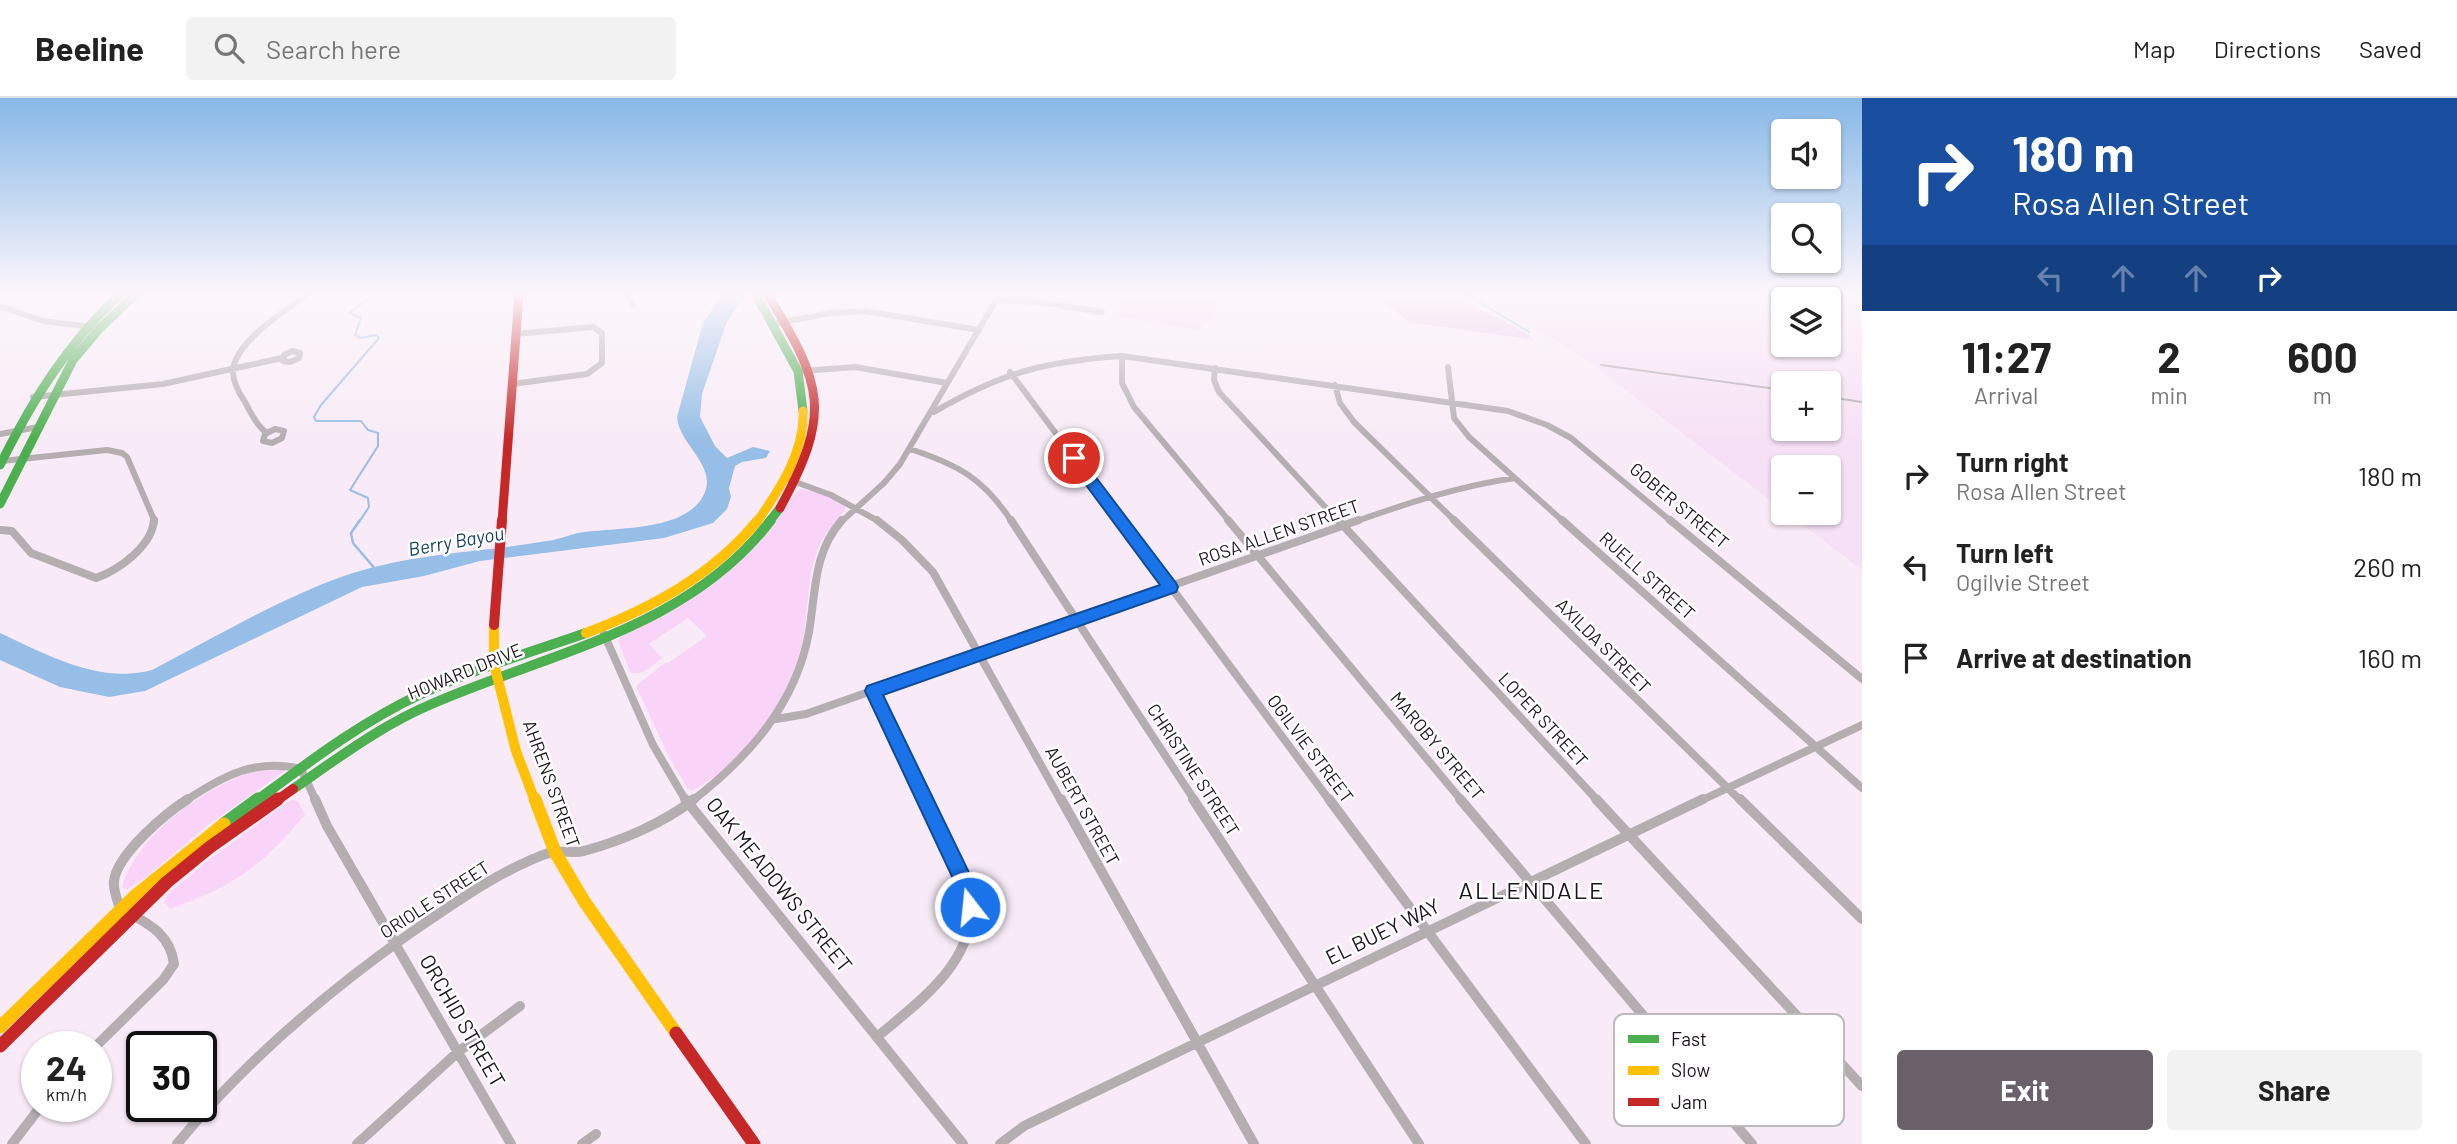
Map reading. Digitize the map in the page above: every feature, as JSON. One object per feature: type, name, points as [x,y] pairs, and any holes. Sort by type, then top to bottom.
[{"type":"main road","points":[[1,463],[33,397],[71,344]]},
{"type":"main road","points":[[0,504],[54,394],[73,360],[87,344]]},
{"type":"main road","name":"AHRENS STREET","points":[[515,344],[494,609],[496,669],[516,751],[555,852],[584,901],[754,1144]]},
{"type":"main road","name":"HOWARD DRIVE","points":[[740,549],[785,479],[816,409],[804,371],[790,344]]},
{"type":"main road","name":"HOWARD DRIVE","points":[[0,1027],[120,908],[180,855],[355,732],[418,695],[603,633],[679,590],[740,549],[772,522],[796,482],[809,424]]},
{"type":"main road","name":"HOWARD DRIVE","points":[[0,1046],[132,914],[202,853],[356,745],[412,712],[496,669]]},
{"type":"street","points":[[246,344],[234,357],[233,380],[260,428],[267,433]]},
{"type":"street","points":[[512,384],[587,374],[601,363],[602,344]]},
{"type":"street","name":"ORIOLE STREET","points":[[177,1144],[271,1043],[334,988],[396,943],[481,885],[555,852],[573,854],[659,820],[688,804],[742,758],[776,719],[799,672],[809,632],[811,594],[818,559],[832,531],[883,484],[910,449],[971,344]]},
{"type":"street","name":"GOBER STREET","points":[[933,412],[988,381],[1010,372],[1061,360],[1122,356],[1508,411],[1547,425],[1571,438],[1862,679]]},
{"type":"street","name":"MAROBY STREET","points":[[1122,356],[1122,383],[1134,407],[1641,1014]]},
{"type":"street","points":[[33,397],[163,384],[282,358]]},
{"type":"street","points":[[804,371],[855,367],[947,383]]},
{"type":"street","name":"RUELL STREET","points":[[1448,367],[1454,418],[1469,438],[1862,788]]},
{"type":"street","name":"LOPER STREET","points":[[1215,368],[1214,380],[1219,392],[1795,1014]]},
{"type":"street","name":"OGILVIE STREET","points":[[1010,372],[1586,1144]]},
{"type":"street","name":"AXILDA STREET","points":[[1335,386],[1340,403],[1354,422],[1862,919]]},
{"type":"street","points":[[0,434],[38,427]]},
{"type":"street","name":"CHRISTINE STREET","points":[[910,449],[939,458],[973,475],[995,496],[1419,1144]]},
{"type":"street","points":[[0,530],[12,531],[31,553],[96,578],[119,567],[153,530],[155,522],[127,457],[122,453],[107,450],[24,458],[1,463]]},
{"type":"street","name":"ROSA ALLEN STREET","points":[[776,719],[806,714],[1428,496],[1473,484],[1515,478]]},
{"type":"street","name":"AUBERT STREET","points":[[785,479],[832,493],[857,506],[916,551],[933,572],[1254,1144]]},
{"type":"street","name":"OAK MEADOWS STREET","points":[[603,633],[653,745],[688,804],[962,1144]]},
{"type":"street","points":[[873,691],[967,887],[970,907],[967,940],[948,975],[877,1037]]},
{"type":"street","name":"EL BUEY WAY","points":[[1000,1144],[1024,1126],[1426,931],[1862,725]]},
{"type":"street","points":[[111,1031],[163,980],[174,964],[170,943],[163,933],[120,908],[114,880],[122,862],[136,843],[167,814],[202,789],[247,768],[281,763],[301,769]]},
{"type":"street","name":"ORCHID STREET","points":[[301,769],[327,826],[511,1144]]},
{"type":"street","points":[[357,1144],[458,1052],[520,1006]]},
{"type":"street","name":"LOPER STREET","points":[[1844,1067],[1862,1086]]},
{"type":"street","points":[[12,1144],[29,1122]]},
{"type":"street","name":"MAROBY STREET","points":[[1737,1126],[1752,1144]]},
{"type":"street","points":[[582,1144],[596,1134]]},
{"type":"shaded area","points":[[1562,344],[1771,344],[1771,357],[1841,357],[1841,344],[1862,344],[1862,570],[1803,525],[1841,525],[1841,455],[1771,455],[1771,501]]},
{"type":"shaded area","points":[[802,489],[826,495],[845,506],[845,509],[824,538],[814,559],[804,633],[790,680],[765,724],[749,744],[732,762],[692,791],[688,789],[671,761],[636,686],[666,662],[707,636],[688,618],[649,644],[662,658],[639,673],[630,672],[618,640],[697,594],[741,559],[761,539],[796,492]]},
{"type":"shaded area","points":[[289,768],[208,825],[147,876],[126,890],[122,887],[142,849],[158,831],[196,800],[237,778],[257,771]]},
{"type":"shaded area","points":[[291,800],[298,801],[305,815],[259,862],[230,883],[193,900],[170,909],[164,902],[167,895],[207,861]]},
{"type":"water","points":[[697,344],[719,344],[702,394],[700,417],[715,446],[727,458],[753,447],[770,451],[766,458],[742,462],[735,466],[727,509],[713,523],[664,538],[480,561],[424,576],[362,587],[145,691],[109,697],[60,687],[0,660],[0,633],[55,658],[93,670],[132,673],[152,670],[301,593],[377,566],[523,545],[578,533],[646,526],[679,517],[692,509],[702,498],[706,476],[703,466],[679,428],[677,417]]},
{"type":"waterway","points":[[359,522],[369,507],[368,498],[350,490],[378,446],[378,433],[368,430],[361,421],[316,421],[314,417],[321,405],[374,344]]},
{"type":"waterway","points":[[360,520],[351,533],[353,543],[376,570]]},
{"type":"railway","points":[[1601,365],[1771,388]]},
{"type":"railway","points":[[1841,399],[1862,402]]},
{"type":"traffic: fast","points":[[0,465],[37,395],[72,344]]},
{"type":"traffic: fast","points":[[0,504],[73,360],[87,344]]},
{"type":"traffic: fast","points":[[783,344],[798,371],[803,411]]},
{"type":"traffic: fast","points":[[293,789],[361,743],[414,712],[624,630],[670,607],[713,580],[750,548],[780,508]]},
{"type":"traffic: fast","points":[[224,824],[319,755],[394,707],[461,677],[586,633]]},
{"type":"traffic: slow","points":[[586,633],[618,621],[679,589],[734,547],[757,522],[792,463],[799,444],[803,411]]},
{"type":"traffic: slow","points":[[494,625],[494,664],[516,751],[555,852],[584,901],[676,1033]]},
{"type":"traffic: slow","points":[[0,1027],[136,895],[193,846],[224,824]]},
{"type":"traffic: jam","points":[[494,625],[515,344]]},
{"type":"traffic: jam","points":[[780,508],[798,475],[815,422],[815,399],[810,376],[797,344]]},
{"type":"traffic: jam","points":[[0,1046],[167,882],[210,847],[293,789]]},
{"type":"traffic: jam","points":[[676,1033],[754,1144]]},
{"type":"district","name":"ALLENDALE","points":[[1532,891]]},
{"type":"route","points":[[970,907],[967,887],[873,691],[1170,587],[1074,458]]},
{"type":"water label","name":"Berry Bayou","points":[[456,541]]}]
